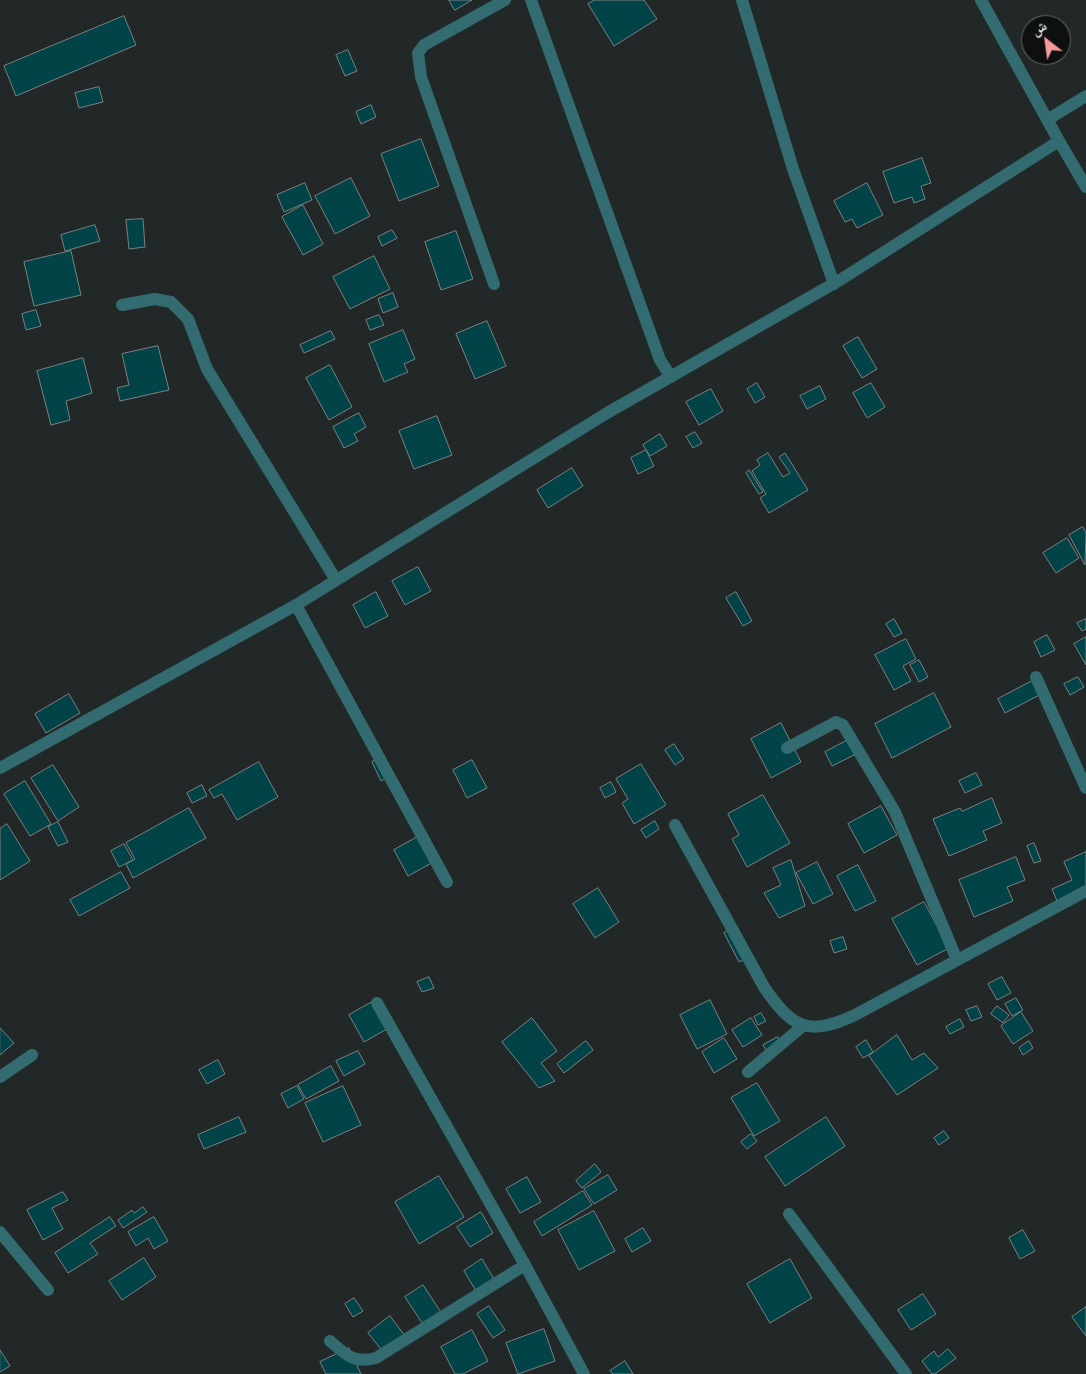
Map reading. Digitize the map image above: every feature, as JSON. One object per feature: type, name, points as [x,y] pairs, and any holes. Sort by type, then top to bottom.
[{"type":"street","points":[[494,284],[420,77],[418,53],[424,45],[505,0]]},
{"type":"street","points":[[531,0],[660,360],[671,377]]},
{"type":"street","points":[[742,0],[793,169],[834,284]]},
{"type":"street","points":[[981,0],[1086,187]]},
{"type":"street","points":[[1047,120],[1086,96]]},
{"type":"street","points":[[0,768],[296,605],[607,413],[834,284],[1059,141]]},
{"type":"street","points":[[122,305],[155,298],[171,302],[188,319],[207,369],[336,580]]},
{"type":"street","points":[[296,605],[447,882]]},
{"type":"street","points":[[1036,677],[1086,788]]},
{"type":"street","points":[[787,748],[836,722],[843,725],[895,812],[957,960]]},
{"type":"street","points":[[675,825],[764,987],[779,1009],[793,1021],[818,1028],[838,1023],[1086,890]]},
{"type":"street","points":[[376,1003],[525,1265],[584,1374]]},
{"type":"street","points":[[748,1072],[804,1025]]},
{"type":"street","points":[[0,1077],[32,1055]]},
{"type":"street","points":[[789,1214],[906,1374]]},
{"type":"street","points":[[0,1232],[48,1290]]},
{"type":"street","points":[[330,1341],[355,1360],[364,1361],[376,1358],[525,1265]]},
{"type":"building","points":[[449,0],[472,0],[455,10]]},
{"type":"building","points":[[595,0],[644,0],[657,19],[614,46],[588,4]]},
{"type":"building","points":[[124,16],[136,45],[16,96],[4,66]]},
{"type":"building","points":[[348,50],[357,71],[345,76],[336,55]]},
{"type":"building","points":[[99,87],[103,102],[79,108],[75,93]]},
{"type":"building","points":[[371,105],[376,117],[361,124],[356,112]]},
{"type":"building","points":[[421,139],[439,186],[399,201],[381,154]]},
{"type":"building","points":[[922,158],[931,183],[921,186],[925,199],[914,203],[912,197],[894,203],[883,172]]},
{"type":"building","points":[[351,178],[370,216],[335,234],[315,196]]},
{"type":"building","points":[[305,183],[312,200],[284,212],[277,195]]},
{"type":"building","points":[[867,183],[883,215],[857,228],[852,219],[845,222],[834,201]]},
{"type":"building","points":[[303,205],[323,244],[303,255],[282,217]]},
{"type":"building","points":[[143,219],[145,247],[129,249],[126,220]]},
{"type":"building","points":[[95,225],[100,241],[65,251],[61,235]]},
{"type":"building","points":[[392,230],[397,238],[382,246],[378,237]]},
{"type":"building","points":[[456,231],[473,279],[441,290],[425,242]]},
{"type":"building","points":[[71,251],[81,295],[34,306],[24,262]]},
{"type":"building","points":[[374,256],[390,289],[350,309],[333,277]]},
{"type":"building","points":[[393,293],[398,307],[383,313],[378,299]]},
{"type":"building","points":[[36,310],[41,326],[26,330],[22,314]]},
{"type":"building","points":[[379,315],[384,325],[370,330],[366,320]]},
{"type":"building","points":[[487,321],[506,366],[475,379],[456,334]]},
{"type":"building","points":[[403,330],[415,359],[404,364],[408,372],[384,382],[369,344]]},
{"type":"building","points":[[331,331],[335,339],[304,353],[300,345]]},
{"type":"building","points":[[858,337],[877,369],[862,378],[843,346]]},
{"type":"building","points":[[158,346],[169,390],[120,401],[117,388],[129,385],[122,354]]},
{"type":"building","points":[[83,358],[92,393],[66,401],[70,420],[51,425],[37,371]]},
{"type":"building","points":[[330,365],[352,407],[329,420],[306,378]]},
{"type":"building","points":[[757,383],[765,397],[755,403],[747,389]]},
{"type":"building","points":[[871,383],[885,407],[867,418],[853,393]]},
{"type":"building","points":[[820,386],[826,399],[807,409],[800,396]]},
{"type":"building","points":[[711,389],[723,411],[699,425],[686,402]]},
{"type":"building","points":[[359,413],[366,427],[354,434],[358,441],[344,448],[333,427]]},
{"type":"building","points":[[437,416],[452,455],[414,469],[399,431]]},
{"type":"building","points":[[695,432],[702,443],[693,448],[686,437]]},
{"type":"building","points":[[660,434],[667,446],[650,456],[643,445]]},
{"type":"building","points":[[646,450],[654,466],[638,474],[631,458]]},
{"type":"building","points":[[768,453],[783,477],[790,473],[779,457],[785,453],[808,490],[769,513],[760,498],[766,494],[752,471],[760,465],[757,460]]},
{"type":"building","points":[[572,468],[583,486],[548,508],[537,490]]},
{"type":"building","points":[[749,470],[763,492],[759,494],[746,473]]},
{"type":"building","points":[[1083,527],[1086,533],[1085,565],[1069,535]]},
{"type":"building","points":[[1067,538],[1079,558],[1056,573],[1043,553]]},
{"type":"building","points":[[418,567],[431,591],[405,605],[392,581]]},
{"type":"building","points":[[376,592],[388,616],[365,628],[353,605]]},
{"type":"building","points":[[736,592],[752,621],[743,626],[726,598]]},
{"type":"building","points":[[894,619],[902,633],[894,637],[886,624]]},
{"type":"building","points":[[1086,619],[1086,629],[1082,631],[1077,623]]},
{"type":"building","points":[[1047,635],[1055,650],[1041,657],[1034,642]]},
{"type":"building","points":[[1086,637],[1086,665],[1074,644]]},
{"type":"building","points":[[906,639],[916,659],[903,666],[911,681],[894,690],[875,655]]},
{"type":"building","points":[[919,660],[928,677],[919,682],[910,665]]},
{"type":"building","points":[[1078,677],[1084,687],[1070,695],[1064,684]]},
{"type":"building","points":[[1036,679],[1043,693],[1005,713],[998,699]]},
{"type":"building","points":[[934,693],[951,727],[892,758],[875,724]]},
{"type":"building","points":[[69,694],[80,713],[46,733],[35,714]]},
{"type":"building","points":[[781,723],[801,762],[771,778],[751,739]]},
{"type":"building","points":[[852,738],[860,752],[832,766],[825,752]]},
{"type":"building","points":[[674,744],[684,759],[675,765],[665,750]]},
{"type":"building","points":[[383,756],[392,775],[381,781],[372,762]]},
{"type":"building","points":[[472,760],[487,788],[467,798],[453,770]]},
{"type":"building","points":[[259,762],[278,797],[237,820],[222,794],[214,798],[209,790]]},
{"type":"building","points":[[641,764],[666,805],[634,824],[622,803],[628,799],[616,779]]},
{"type":"building","points":[[53,765],[79,807],[58,821],[31,778]]},
{"type":"building","points":[[976,773],[982,785],[965,793],[959,781]]},
{"type":"building","points":[[25,781],[51,824],[30,836],[4,794]]},
{"type":"building","points":[[611,782],[616,792],[605,798],[600,788]]},
{"type":"building","points":[[202,785],[207,796],[192,803],[187,793]]},
{"type":"building","points":[[763,795],[790,843],[747,867],[732,839],[739,835],[728,814]]},
{"type":"building","points":[[992,798],[1002,823],[983,831],[987,840],[949,856],[933,819],[960,808],[962,811]]},
{"type":"building","points":[[881,806],[897,835],[864,853],[848,824]]},
{"type":"building","points":[[189,808],[206,838],[133,878],[126,864],[135,859],[126,843]]},
{"type":"building","points":[[655,821],[659,829],[646,838],[641,830]]},
{"type":"building","points":[[58,822],[68,842],[58,846],[48,827]]},
{"type":"building","points":[[7,824],[30,861],[0,880],[0,829]]},
{"type":"building","points":[[423,834],[437,860],[408,876],[394,850]]},
{"type":"building","points":[[1034,843],[1041,861],[1034,863],[1027,846]]},
{"type":"building","points":[[124,844],[133,860],[119,867],[111,851]]},
{"type":"building","points":[[1086,852],[1086,888],[1057,901],[1052,889],[1072,880],[1064,862]]},
{"type":"building","points":[[1016,857],[1025,880],[1007,887],[1013,901],[974,917],[959,880]]},
{"type":"building","points":[[791,860],[805,906],[779,918],[764,893],[781,885],[773,868]]},
{"type":"building","points":[[817,862],[833,894],[813,904],[796,873]]},
{"type":"building","points":[[858,865],[876,901],[855,911],[837,876]]},
{"type":"building","points":[[121,872],[130,888],[79,916],[70,900]]},
{"type":"building","points":[[598,888],[619,922],[595,938],[573,904]]},
{"type":"building","points":[[924,902],[949,948],[917,965],[892,919]]},
{"type":"building","points":[[736,926],[752,955],[739,962],[724,933]]},
{"type":"building","points":[[843,937],[847,949],[834,953],[830,941]]},
{"type":"building","points":[[429,977],[434,988],[422,992],[417,982]]},
{"type":"building","points":[[1002,977],[1011,993],[997,1000],[988,984]]},
{"type":"building","points":[[1016,998],[1023,1010],[1012,1016],[1005,1004]]},
{"type":"building","points":[[710,1000],[727,1034],[697,1049],[680,1015]]},
{"type":"building","points":[[372,1002],[387,1029],[364,1042],[349,1015]]},
{"type":"building","points":[[977,1006],[982,1017],[971,1021],[966,1010]]},
{"type":"building","points":[[997,1006],[1009,1015],[1003,1023],[991,1014]]},
{"type":"building","points":[[1021,1012],[1033,1031],[1013,1044],[1001,1026]]},
{"type":"building","points":[[761,1013],[766,1021],[758,1025],[754,1017]]},
{"type":"building","points":[[532,1018],[557,1051],[541,1063],[555,1081],[539,1088],[502,1042]]},
{"type":"building","points":[[751,1018],[762,1035],[743,1047],[732,1030]]},
{"type":"building","points":[[960,1019],[964,1027],[950,1034],[946,1027]]},
{"type":"building","points":[[0,1028],[14,1043],[0,1055]]},
{"type":"building","points":[[897,1035],[912,1060],[924,1053],[938,1068],[897,1095],[869,1056]]},
{"type":"building","points":[[778,1037],[782,1045],[768,1053],[763,1045]]},
{"type":"building","points":[[724,1038],[737,1059],[714,1073],[702,1052]]},
{"type":"building","points":[[866,1040],[873,1052],[863,1058],[856,1047]]},
{"type":"building","points":[[586,1041],[593,1050],[564,1073],[557,1064]]},
{"type":"building","points":[[1029,1041],[1033,1048],[1023,1055],[1019,1048]]},
{"type":"building","points":[[358,1051],[365,1064],[344,1076],[336,1061]]},
{"type":"building","points":[[218,1060],[225,1074],[207,1084],[199,1070]]},
{"type":"building","points":[[331,1066],[339,1081],[306,1099],[298,1085]]},
{"type":"building","points":[[757,1083],[780,1121],[754,1136],[731,1098]]},
{"type":"building","points":[[297,1086],[304,1099],[288,1108],[281,1094]]},
{"type":"building","points":[[343,1086],[361,1125],[323,1142],[305,1103]]},
{"type":"building","points":[[239,1117],[246,1132],[204,1149],[198,1135]]},
{"type":"building","points":[[826,1117],[845,1146],[785,1186],[765,1157]]},
{"type":"building","points":[[944,1131],[949,1138],[939,1145],[934,1138]]},
{"type":"building","points":[[751,1134],[757,1141],[747,1149],[741,1142]]},
{"type":"building","points":[[595,1164],[601,1172],[582,1188],[576,1181]]},
{"type":"building","points":[[608,1175],[617,1190],[594,1204],[584,1189]]},
{"type":"building","points":[[439,1176],[464,1217],[419,1244],[395,1202]]},
{"type":"building","points":[[527,1177],[541,1202],[520,1213],[506,1189]]},
{"type":"building","points":[[583,1191],[592,1205],[542,1236],[534,1222]]},
{"type":"building","points":[[63,1192],[68,1200],[52,1208],[63,1229],[43,1240],[27,1210]]},
{"type":"building","points":[[143,1207],[147,1212],[123,1228],[118,1220],[132,1210],[134,1213]]},
{"type":"building","points":[[594,1211],[615,1251],[579,1270],[558,1230]]},
{"type":"building","points":[[481,1212],[493,1233],[470,1247],[457,1227]]},
{"type":"building","points":[[110,1217],[116,1226],[90,1243],[98,1254],[68,1273],[55,1253]]},
{"type":"building","points":[[154,1217],[168,1241],[154,1249],[148,1238],[136,1246],[128,1232]]},
{"type":"building","points":[[643,1228],[651,1241],[632,1252],[625,1239]]},
{"type":"building","points":[[1023,1230],[1035,1251],[1020,1259],[1009,1238]]},
{"type":"building","points":[[144,1258],[156,1277],[122,1300],[109,1281]]},
{"type":"building","points":[[482,1259],[494,1279],[476,1291],[464,1271]]},
{"type":"building","points":[[790,1259],[812,1298],[770,1323],[747,1284]]},
{"type":"building","points":[[423,1285],[442,1314],[424,1326],[405,1297]]},
{"type":"building","points":[[923,1294],[936,1314],[911,1330],[898,1310]]},
{"type":"building","points":[[354,1298],[363,1311],[353,1317],[345,1304]]},
{"type":"building","points":[[489,1306],[505,1330],[493,1338],[477,1314]]},
{"type":"building","points":[[1086,1307],[1086,1336],[1072,1317]]},
{"type":"building","points":[[390,1316],[405,1336],[384,1353],[368,1333]]},
{"type":"building","points":[[544,1329],[555,1361],[518,1374],[506,1343]]},
{"type":"building","points":[[472,1330],[488,1361],[463,1374],[455,1374],[441,1347]]},
{"type":"building","points":[[349,1348],[361,1374],[326,1374],[320,1362]]},
{"type":"building","points":[[948,1349],[956,1358],[935,1374],[932,1374],[922,1361],[934,1351],[938,1357]]},
{"type":"building","points":[[0,1350],[10,1366],[0,1372]]},
{"type":"building","points":[[625,1361],[633,1374],[613,1374],[610,1371]]}]
